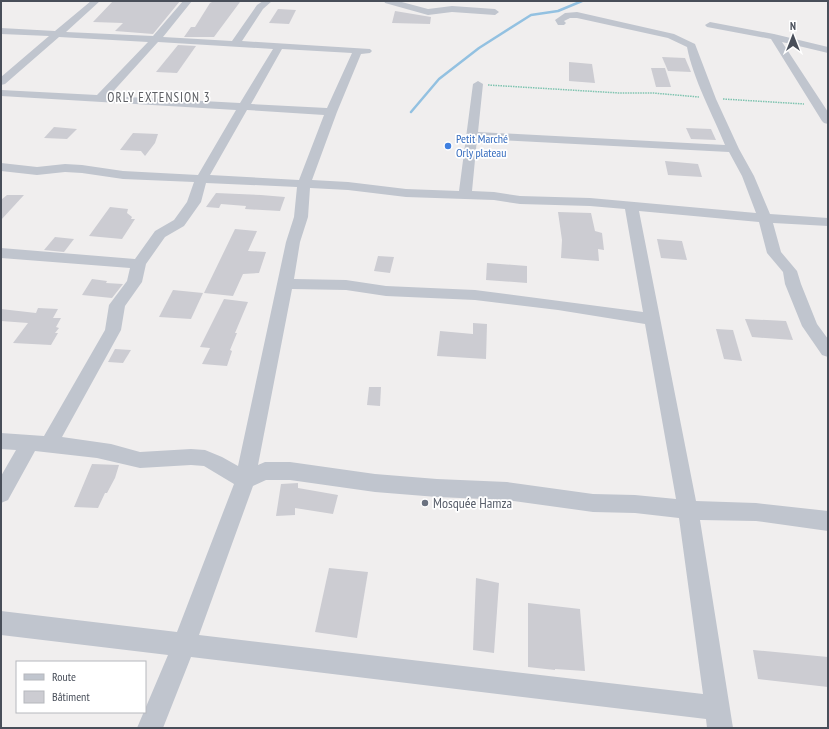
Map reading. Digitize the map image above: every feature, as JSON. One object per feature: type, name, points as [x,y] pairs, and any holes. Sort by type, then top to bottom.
[{"type":"street","points":[[1,82],[96,1]]},
{"type":"street","points":[[100,99],[156,39],[188,1]]},
{"type":"street","points":[[235,44],[260,7],[268,1]]},
{"type":"street","points":[[388,1],[428,12],[452,9],[495,12]]},
{"type":"street","points":[[561,23],[559,20],[565,16],[577,15],[652,31],[683,40],[692,46],[694,56],[711,99],[733,149],[748,176],[765,218],[774,253],[790,271],[793,284],[810,326],[828,351]]},
{"type":"street","points":[[710,25],[774,37],[828,50]]},
{"type":"street","points":[[1,31],[363,51],[331,112],[304,184],[301,217],[293,242],[286,284],[245,480],[217,560],[150,728]]},
{"type":"street","points":[[774,37],[828,121]]},
{"type":"street","points":[[1,494],[39,443],[113,330],[117,305],[134,282],[139,264],[160,234],[179,223],[186,215],[194,202],[201,180],[279,46]]},
{"type":"street","points":[[465,195],[478,84]]},
{"type":"street","points":[[1,93],[331,112]]},
{"type":"street","points":[[472,135],[733,149]]},
{"type":"street","points":[[1,167],[37,171],[65,168],[123,175],[163,176],[201,180],[348,186],[406,193],[465,195],[631,206],[828,222]]},
{"type":"street","points":[[1,623],[184,645],[719,718],[688,510],[631,206]]},
{"type":"street","points":[[1,253],[139,264]]},
{"type":"street","points":[[286,284],[346,285],[386,291],[474,295],[558,305],[652,319]]},
{"type":"street","points":[[810,326],[828,327]]},
{"type":"street","points":[[1,441],[39,443],[112,452],[140,460],[203,458],[219,464],[232,474],[245,480],[265,471],[290,471],[375,483],[437,488],[507,491],[593,503],[635,504],[688,510],[756,512],[828,521]]},
{"type":"path","points":[[478,84],[619,93],[653,93],[711,99],[817,104]]},
{"type":"building","points":[[113,1],[180,1],[153,34],[115,31],[123,23],[93,22]]},
{"type":"building","points":[[214,1],[240,2],[214,37],[184,37],[191,27],[195,27],[210,3]]},
{"type":"building","points":[[278,9],[296,10],[289,24],[269,23]]},
{"type":"building","points":[[395,11],[431,17],[430,24],[392,23]]},
{"type":"building","points":[[178,45],[196,46],[177,73],[156,72]]},
{"type":"building","points":[[662,57],[685,58],[691,72],[668,71]]},
{"type":"building","points":[[569,62],[592,64],[595,83],[569,81]]},
{"type":"building","points":[[651,68],[665,68],[671,87],[656,87]]},
{"type":"building","points":[[54,127],[77,129],[67,139],[44,138]]},
{"type":"building","points":[[686,128],[711,129],[716,140],[691,139]]},
{"type":"building","points":[[133,133],[158,134],[155,143],[145,156],[141,151],[120,150]]},
{"type":"building","points":[[665,161],[698,164],[702,177],[668,175]]},
{"type":"building","points":[[216,193],[285,197],[280,211],[245,209],[246,206],[221,204],[219,208],[206,207]]},
{"type":"building","points":[[7,195],[24,195],[1,220],[1,200]]},
{"type":"building","points":[[110,207],[128,209],[127,213],[132,217],[131,219],[135,219],[122,239],[89,236]]},
{"type":"building","points":[[558,212],[591,213],[595,231],[602,233],[604,250],[598,249],[599,261],[561,258],[562,240]]},
{"type":"building","points":[[235,229],[257,231],[248,251],[266,252],[259,273],[243,274],[233,296],[204,293]]},
{"type":"building","points":[[55,237],[74,239],[64,252],[44,250]]},
{"type":"building","points":[[657,239],[682,241],[687,260],[661,258]]},
{"type":"building","points":[[378,256],[394,257],[390,273],[374,271]]},
{"type":"building","points":[[487,263],[527,266],[527,283],[486,280]]},
{"type":"building","points":[[92,279],[107,281],[106,283],[123,284],[112,298],[82,295]]},
{"type":"building","points":[[173,290],[203,293],[191,319],[159,317]]},
{"type":"building","points":[[224,299],[248,302],[235,333],[237,333],[230,350],[232,351],[227,366],[202,364],[210,348],[200,347]]},
{"type":"building","points":[[38,308],[58,309],[53,318],[61,318],[56,327],[59,328],[55,333],[58,333],[51,345],[13,343],[28,323],[1,321],[1,309],[36,313]]},
{"type":"building","points":[[745,319],[786,321],[793,340],[752,337]]},
{"type":"building","points":[[473,323],[487,324],[486,359],[437,356],[440,331],[473,334]]},
{"type":"building","points":[[716,329],[733,330],[742,361],[724,359]]},
{"type":"building","points":[[115,349],[131,350],[123,363],[108,362]]},
{"type":"building","points":[[369,387],[381,387],[380,406],[367,405]]},
{"type":"building","points":[[92,464],[119,465],[115,478],[107,493],[105,493],[98,508],[74,507]]},
{"type":"building","points":[[298,483],[298,488],[338,495],[333,514],[295,508],[295,515],[276,516],[281,484]]},
{"type":"building","points":[[329,568],[368,572],[357,638],[315,632]]},
{"type":"building","points":[[476,578],[499,583],[494,653],[473,650]]},
{"type":"building","points":[[528,603],[580,609],[585,671],[528,667]]},
{"type":"building","points":[[753,650],[828,657],[828,687],[758,679]]},
{"type":"waterway","points":[[411,112],[439,79],[479,48],[531,15],[558,11],[582,1]]},
{"type":"place","name":"Petit Marché Orly plateau","points":[[448,146]]},
{"type":"place","name":"Mosquée Hamza","points":[[425,503]]},
{"type":"district","name":"ORLY EXTENSION 3","points":[[159,97]]}]
